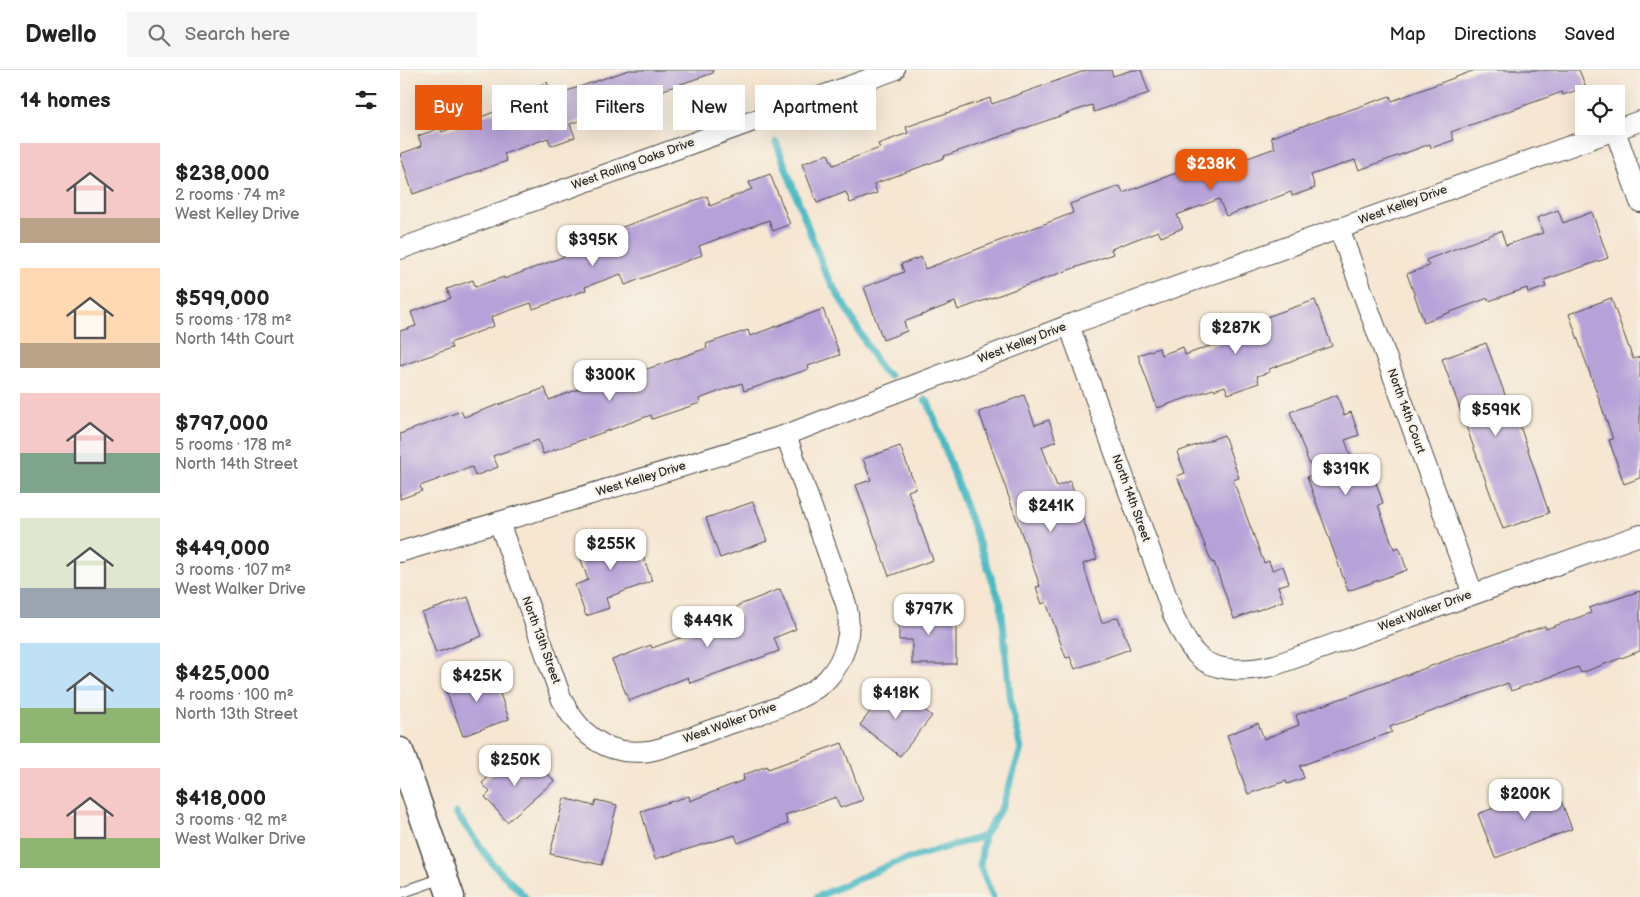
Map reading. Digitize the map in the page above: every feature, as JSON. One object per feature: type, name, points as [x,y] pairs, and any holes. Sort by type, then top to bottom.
[{"type":"street","name":"West Rolling Oaks Drive","points":[[400,248],[894,70]]},
{"type":"street","name":"West Kelley Drive","points":[[1625,126],[1640,121]]},
{"type":"street","name":"West Kelley Drive","points":[[400,552],[786,435],[1069,325],[1600,135]]},
{"type":"street","points":[[1616,135],[1640,202]]},
{"type":"street","name":"North 14th Court","points":[[1339,228],[1473,594]]},
{"type":"street","name":"North 14th Street","points":[[1069,325],[1174,617],[1187,644],[1206,663]]},
{"type":"street","name":"West Walker Drive","points":[[602,744],[621,751],[651,751],[789,702],[816,689],[827,679],[841,656],[849,630],[848,611],[786,435]]},
{"type":"street","name":"North 13th Street","points":[[499,522],[562,700],[581,730],[602,744]]},
{"type":"street","name":"West Walker Drive","points":[[1206,663],[1246,670],[1275,665],[1640,535]]},
{"type":"street","points":[[400,751],[448,887]]},
{"type":"lane","points":[[400,893],[448,887]]},
{"type":"building","points":[[629,70],[713,70],[713,73],[673,85],[673,87],[663,90],[663,85],[585,85]]},
{"type":"building","points":[[1087,70],[1111,70],[1113,76],[1132,70],[1141,70],[1149,93],[1094,112],[1092,105],[944,156],[944,158],[874,184],[877,193],[850,203],[846,192],[817,203],[802,164],[828,154],[833,165],[880,148],[878,144],[908,133],[906,127],[990,98],[992,104]]},
{"type":"building","points":[[1475,70],[1579,70],[1585,85],[1575,85],[1575,91],[1563,95],[1562,92],[1451,132],[1454,140],[1431,148],[1430,144],[1359,170],[1355,160],[1311,175],[1315,188],[1292,196],[1291,192],[1226,216],[1219,199],[1177,215],[1183,228],[1161,237],[1158,231],[1111,249],[1113,254],[958,310],[955,302],[904,322],[907,331],[883,340],[864,287],[904,272],[901,264],[921,257],[925,269],[1073,213],[1070,204],[1120,186],[1123,193],[1184,170],[1188,180],[1275,148],[1271,137],[1390,96],[1392,101]]},
{"type":"building","points":[[577,88],[577,121],[570,124],[575,137],[551,146],[548,138],[504,154],[507,161],[413,194],[400,154],[422,146],[418,136],[434,130],[441,130],[442,132],[447,130],[482,130],[482,117],[492,113],[492,130],[567,130],[567,91]]},
{"type":"building","points":[[770,174],[790,224],[773,231],[769,220],[699,246],[702,255],[625,285],[621,274],[585,287],[586,290],[533,309],[531,303],[491,317],[494,326],[450,343],[452,348],[400,366],[400,331],[416,326],[411,312],[451,298],[447,289],[473,280],[475,287],[504,277],[504,279],[611,239],[609,232],[707,196],[710,206],[752,189],[749,182]]},
{"type":"building","points":[[1558,210],[1563,223],[1592,212],[1608,258],[1544,280],[1546,287],[1528,293],[1527,288],[1489,301],[1488,298],[1424,322],[1407,274],[1429,266],[1426,260],[1501,231],[1506,245],[1543,233],[1537,218]]},
{"type":"building","points":[[1611,298],[1633,359],[1640,357],[1640,478],[1624,484],[1609,440],[1613,439],[1569,314]]},
{"type":"building","points":[[1315,300],[1332,346],[1269,369],[1270,372],[1257,376],[1259,383],[1228,394],[1225,386],[1157,408],[1138,355],[1159,348],[1161,355],[1183,347],[1185,355],[1223,341],[1218,329],[1251,317],[1252,322]]},
{"type":"building","points":[[823,309],[840,355],[808,366],[809,369],[744,391],[742,383],[699,399],[700,403],[652,419],[651,415],[543,454],[538,440],[493,456],[498,467],[475,476],[472,467],[420,486],[422,491],[400,499],[400,434],[461,411],[464,417],[545,388],[549,400],[615,376],[616,380],[707,348],[706,344],[748,330],[750,336]]},
{"type":"building","points":[[1486,343],[1507,400],[1511,399],[1549,513],[1503,529],[1442,359]]},
{"type":"building","points":[[1024,395],[1035,425],[1049,420],[1056,441],[1042,447],[1057,486],[1070,481],[1097,559],[1083,564],[1102,623],[1118,617],[1130,649],[1075,669],[1070,657],[1066,658],[1046,602],[1042,604],[1036,587],[1040,586],[979,412]]},
{"type":"building","points":[[1337,395],[1344,415],[1351,412],[1359,435],[1345,440],[1360,482],[1374,477],[1383,503],[1378,505],[1394,549],[1399,547],[1407,570],[1348,591],[1307,477],[1313,474],[1290,412]]},
{"type":"building","points":[[1224,435],[1239,478],[1233,480],[1264,563],[1269,561],[1272,570],[1283,566],[1289,583],[1278,586],[1283,601],[1234,619],[1214,562],[1212,563],[1177,476],[1185,473],[1177,452]]},
{"type":"building","points":[[900,446],[916,488],[908,491],[933,560],[889,576],[856,485],[871,480],[863,459]]},
{"type":"building","points":[[753,502],[767,541],[720,558],[706,518]]},
{"type":"building","points":[[634,531],[652,581],[606,598],[609,608],[586,616],[575,585],[588,580],[578,551]]},
{"type":"building","points":[[780,589],[796,629],[774,638],[779,651],[690,683],[688,677],[629,701],[612,660],[651,645],[652,648],[741,616],[737,606]]},
{"type":"building","points":[[1640,591],[1640,651],[1581,673],[1578,667],[1511,691],[1508,683],[1390,727],[1392,732],[1300,766],[1304,778],[1287,784],[1286,781],[1248,794],[1227,735],[1258,723],[1264,739],[1299,725],[1296,715],[1478,649],[1545,626],[1546,629],[1591,613],[1589,608]]},
{"type":"building","points":[[468,597],[482,636],[436,653],[422,613]]},
{"type":"building","points":[[925,606],[925,617],[956,617],[956,664],[912,664],[912,640],[899,640],[899,607]]},
{"type":"building","points":[[492,671],[509,719],[463,736],[445,688]]},
{"type":"building","points":[[891,684],[932,716],[900,756],[860,725]]},
{"type":"building","points":[[842,743],[863,800],[840,808],[836,797],[785,815],[788,824],[738,843],[735,835],[655,859],[641,811],[689,796],[690,801],[744,780],[743,775],[767,766],[768,769]]},
{"type":"building","points":[[510,758],[524,773],[537,761],[554,781],[507,822],[485,797],[490,792],[482,783]]},
{"type":"building","points":[[1555,785],[1572,829],[1495,858],[1478,814]]},
{"type":"building","points":[[564,798],[594,806],[596,800],[617,805],[602,865],[550,854]]},
{"type":"waterway","points":[[776,142],[825,272],[882,371],[890,376]]},
{"type":"waterway","points":[[925,400],[928,402],[1001,604],[1011,705],[1021,749],[1003,805],[984,836],[980,866],[993,897]]},
{"type":"waterway","points":[[456,813],[493,864],[525,897]]},
{"type":"waterway","points":[[817,897],[894,863],[984,836]]}]
